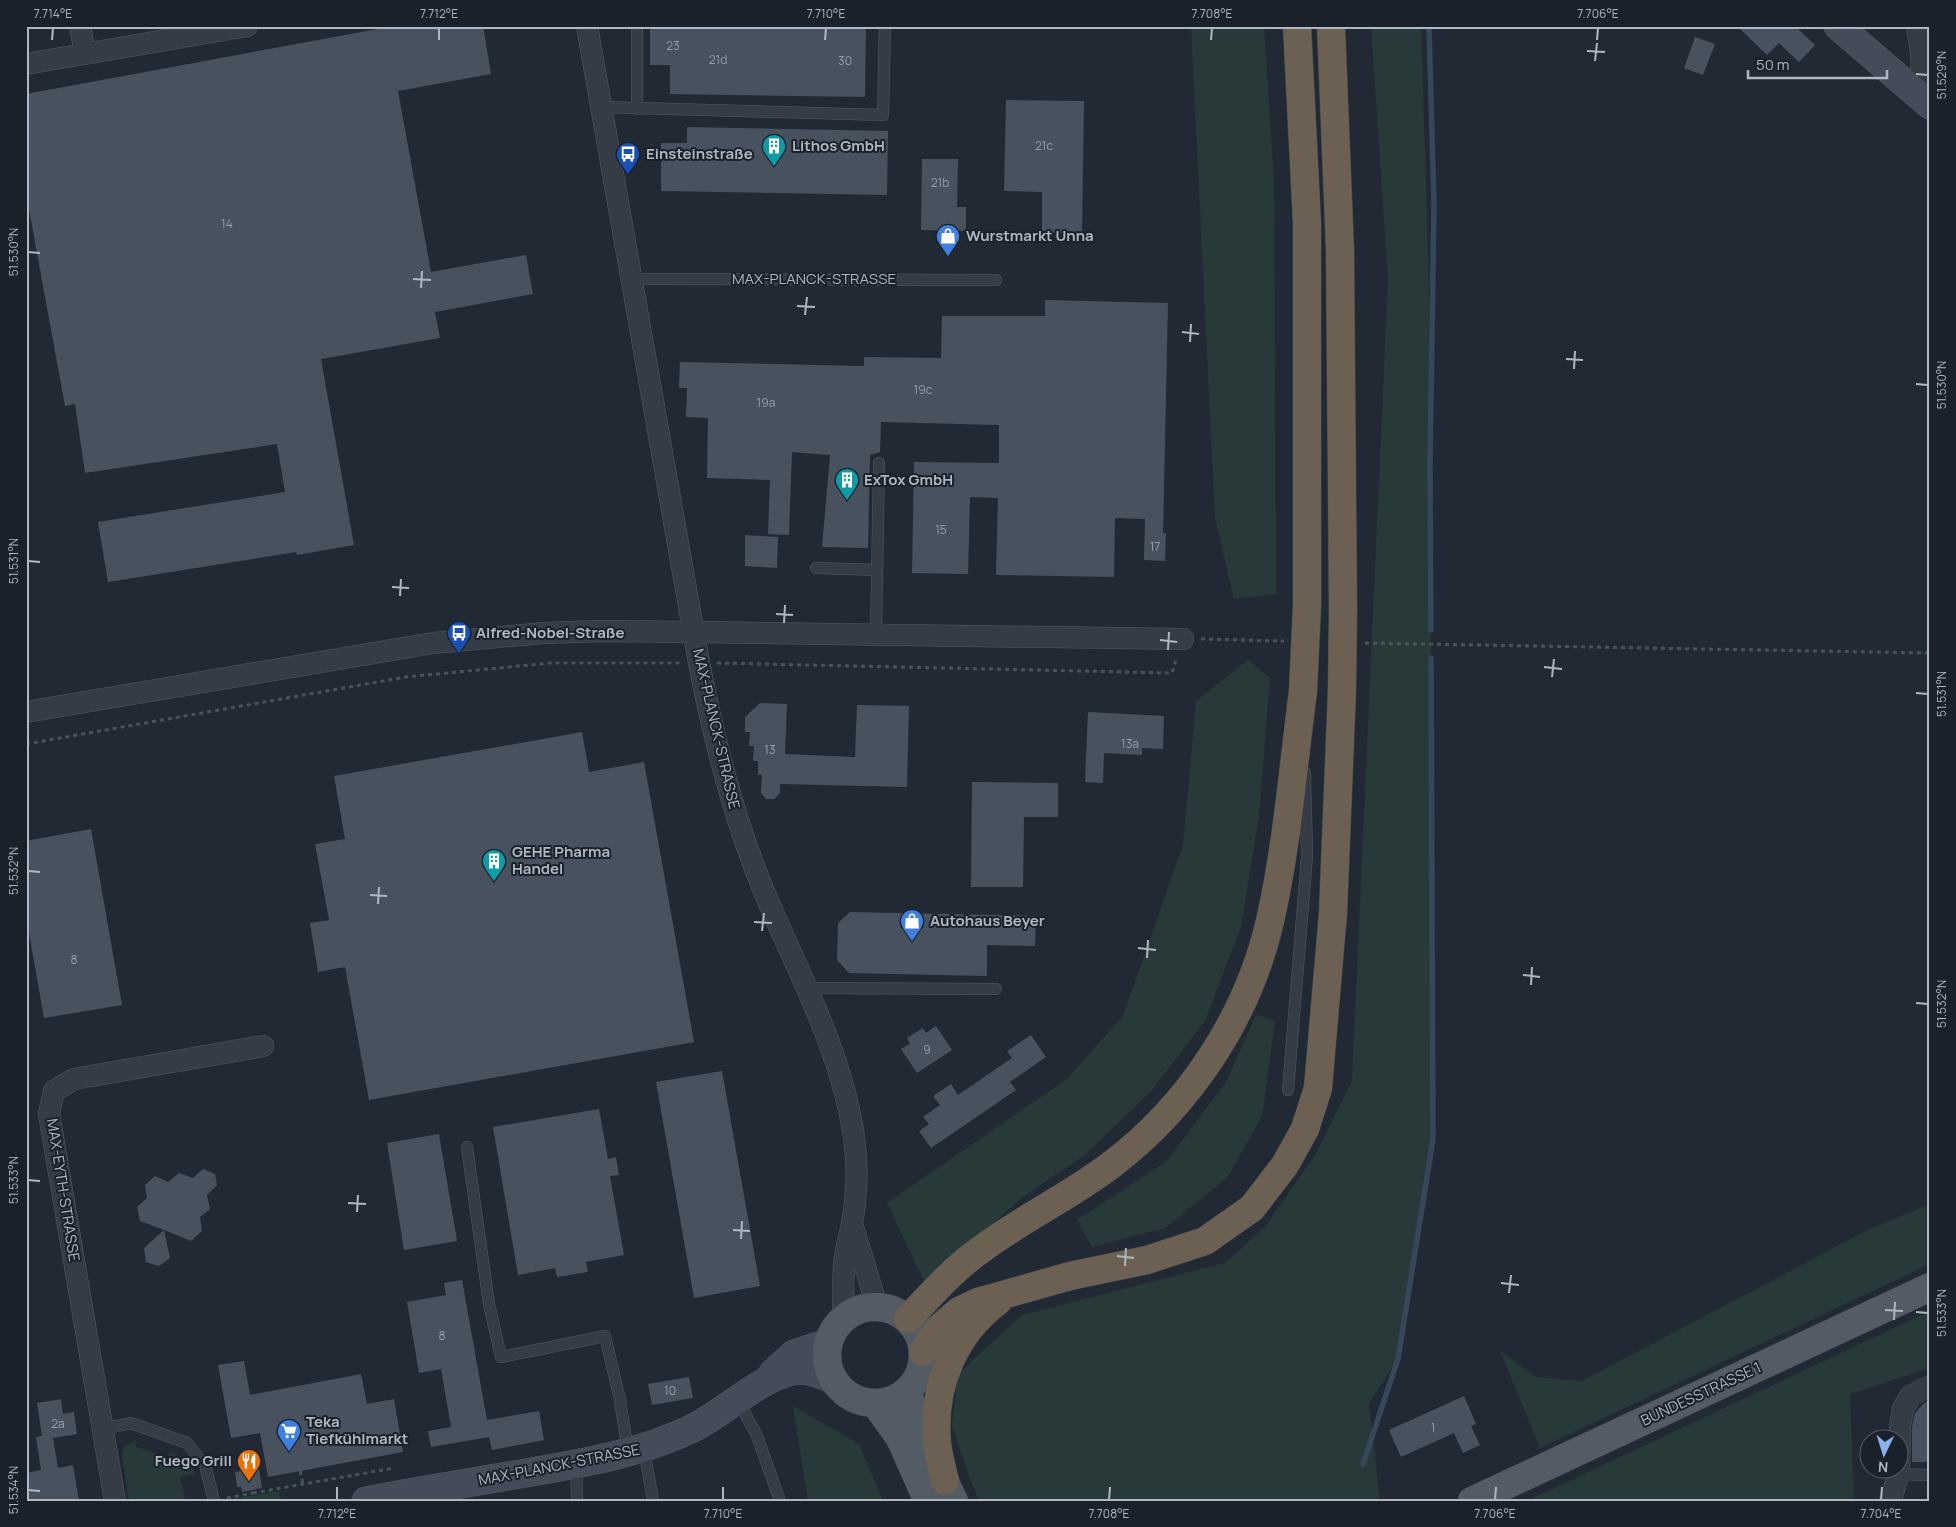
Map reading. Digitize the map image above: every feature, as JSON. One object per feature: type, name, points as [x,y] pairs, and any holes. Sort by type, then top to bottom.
[{"type":"highway","points":[[908,1319],[942,1283],[978,1251],[1112,1164],[1150,1132],[1187,1091],[1212,1057],[1237,1014],[1254,974],[1270,923],[1290,803],[1303,692],[1307,606],[1307,223],[1297,26]]},
{"type":"highway","points":[[923,1352],[937,1330],[959,1311],[978,1302],[1070,1276],[1147,1260],[1205,1241],[1252,1208],[1285,1165],[1305,1129],[1318,1088],[1338,826],[1343,609],[1340,251],[1331,26]]},
{"type":"highway","points":[[942,1494],[937,1444],[937,1404],[944,1374],[955,1350],[975,1322],[984,1312],[1007,1294]]},
{"type":"main road","points":[[1838,26],[1921,98]]},
{"type":"main road","name":"BUNDESSTRASSE 1","points":[[1472,1501],[1930,1287]]},
{"type":"main road","points":[[877,1306],[898,1312],[908,1319],[916,1329],[921,1340],[923,1352],[920,1374],[907,1391],[892,1400],[875,1403],[858,1401],[844,1392],[832,1379],[826,1362],[827,1343],[843,1318],[859,1309],[877,1306]]},
{"type":"main road","name":"MAX-PLANCK-STRASSE","points":[[766,1381],[778,1367],[794,1354],[827,1343]]},
{"type":"main road","name":"MAX-PLANCK-STRASSE","points":[[366,1501],[576,1464],[636,1450],[691,1429],[766,1381],[793,1370],[806,1371],[832,1379]]},
{"type":"main road","points":[[907,1391],[942,1494]]},
{"type":"main road","points":[[875,1403],[942,1494]]},
{"type":"street","points":[[80,26],[85,54]]},
{"type":"street","points":[[26,64],[247,26]]},
{"type":"street","name":"MAX-PLANCK-STRASSE","points":[[587,26],[699,663],[719,758],[736,815],[763,888],[831,1045],[843,1086],[854,1137],[857,1170],[852,1223],[844,1258],[843,1318]]},
{"type":"street","points":[[1916,26],[1922,62],[1921,98]]},
{"type":"street","points":[[26,712],[433,643],[544,633],[601,631],[694,632]]},
{"type":"street","name":"MAX-PLANCK-STRASSE","points":[[694,632],[1183,639]]},
{"type":"street","name":"MAX-EYTH-STRASSE","points":[[115,1501],[49,1114],[54,1091],[74,1079],[263,1046]]},
{"type":"street","name":"MAX-PLANCK-STRASSE","points":[[852,1223],[877,1306]]},
{"type":"street","points":[[1900,1430],[1903,1409],[1910,1396],[1930,1386]]},
{"type":"street","points":[[1890,1501],[1897,1480]]},
{"type":"lane","points":[[637,26],[637,109]]},
{"type":"lane","points":[[602,107],[883,115],[885,26]]},
{"type":"lane","name":"MAX-PLANCK-STRASSE","points":[[631,279],[996,280]]},
{"type":"lane","points":[[876,635],[879,463]]},
{"type":"lane","points":[[816,568],[877,570]]},
{"type":"lane","points":[[1288,1090],[1307,856],[1303,692]]},
{"type":"lane","points":[[806,988],[996,989]]},
{"type":"lane","points":[[467,1147],[489,1304],[500,1357],[605,1336],[620,1400],[653,1501]]},
{"type":"lane","points":[[738,1400],[757,1436],[780,1501]]},
{"type":"lane","points":[[102,1429],[132,1423],[187,1443],[205,1465],[214,1500]]},
{"type":"lane","points":[[576,1464],[576,1501]]},
{"type":"lane","points":[[1908,1474],[1930,1474]]},
{"type":"path","points":[[26,744],[406,677],[550,663],[699,663],[1172,672],[1183,639],[1257,640]]},
{"type":"path","points":[[1379,643],[1930,653]]},
{"type":"path","points":[[214,1500],[394,1468]]},
{"type":"path","points":[[300,1471],[303,1484]]},
{"type":"green space","points":[[1191,26],[1264,26],[1274,182],[1276,594],[1234,599],[1215,517]]},
{"type":"green space","points":[[1371,26],[1421,26],[1429,281],[1433,1139],[1398,1359],[1369,1403],[1380,1501],[980,1501],[970,1479],[952,1426],[958,1374],[1022,1315],[1225,1263],[1265,1227],[1317,1152],[1352,1081],[1388,280]]},
{"type":"green space","points":[[1248,660],[1270,678],[1259,815],[1241,927],[1205,1021],[1152,1090],[1086,1154],[1023,1197],[925,1283],[887,1203],[1067,1079],[1123,1016],[1183,845],[1196,701]]},
{"type":"green space","points":[[1256,1015],[1275,1021],[1262,1116],[1228,1177],[1165,1228],[1092,1247],[1077,1220],[1167,1161],[1226,1082]]},
{"type":"green space","points":[[1930,1204],[1930,1264],[1540,1448],[1500,1351],[1536,1377],[1582,1381],[1868,1230]]},
{"type":"green space","points":[[1930,1311],[1930,1368],[1850,1394],[1854,1501],[1527,1501]]},
{"type":"green space","points":[[793,1406],[859,1444],[883,1501],[808,1501]]},
{"type":"green space","points":[[136,1440],[135,1446],[167,1458],[170,1452],[182,1458],[191,1466],[195,1474],[180,1477],[185,1501],[129,1501],[122,1455],[124,1447]]},
{"type":"green space","points":[[279,1491],[281,1501],[232,1501],[232,1499]]},
{"type":"building","points":[[394,26],[483,26],[491,74],[398,91],[431,272],[526,255],[533,294],[435,312],[440,338],[321,359],[354,545],[297,555],[296,552],[108,582],[98,522],[285,492],[277,444],[85,473],[75,404],[65,406],[26,193],[26,94]]},
{"type":"building","points":[[650,26],[866,26],[865,97],[670,94],[670,65],[650,65]]},
{"type":"building","points":[[1737,26],[1795,26],[1815,45],[1799,62],[1779,43],[1767,55]]},
{"type":"building","points":[[1695,37],[1715,44],[1703,75],[1684,68]]},
{"type":"building","points":[[1006,100],[1084,101],[1082,234],[1042,233],[1042,192],[1004,191]]},
{"type":"building","name":"Lithos GmbH","points":[[687,127],[888,131],[887,195],[661,191],[661,143],[687,143]]},
{"type":"building","points":[[922,159],[958,159],[957,207],[966,207],[966,231],[921,230]]},
{"type":"building","points":[[1045,300],[1168,303],[1163,533],[1166,533],[1165,561],[1144,560],[1145,519],[1115,518],[1114,577],[996,575],[998,498],[970,497],[968,574],[912,573],[914,462],[999,463],[999,425],[881,422],[880,452],[870,455],[868,548],[822,547],[830,455],[792,452],[789,535],[768,534],[770,480],[707,478],[708,418],[686,417],[687,388],[679,388],[680,362],[864,366],[864,357],[941,358],[942,316],[1045,316]]},
{"type":"building","points":[[745,535],[778,537],[777,568],[745,566]]},
{"type":"building","points":[[760,703],[787,704],[785,754],[855,757],[857,705],[909,706],[907,787],[780,784],[780,793],[774,799],[766,799],[761,793],[762,775],[758,775],[758,761],[753,761],[754,746],[749,746],[750,732],[745,732],[745,717]]},
{"type":"building","points":[[1088,712],[1164,716],[1163,749],[1142,748],[1142,755],[1104,753],[1103,783],[1085,782]]},
{"type":"building","name":"GEHE Pharma Handel","points":[[582,732],[589,772],[644,762],[694,1042],[369,1100],[345,967],[318,972],[310,923],[329,920],[315,844],[345,839],[334,776]]},
{"type":"building","points":[[972,782],[1058,783],[1058,817],[1024,817],[1023,887],[971,887]]},
{"type":"building","points":[[91,829],[122,1005],[44,1018],[26,916],[26,841]]},
{"type":"building","name":"Autohaus Beyer","points":[[850,912],[1036,916],[1035,946],[987,945],[987,976],[849,973],[837,960],[838,923]]},
{"type":"building","points":[[936,1026],[952,1050],[917,1073],[901,1049],[910,1044],[907,1038],[923,1028],[926,1033]]},
{"type":"building","points":[[1031,1035],[1046,1057],[1010,1082],[1016,1090],[931,1148],[919,1131],[929,1124],[923,1117],[940,1105],[933,1096],[951,1084],[958,1095],[1012,1058],[1007,1051]]},
{"type":"building","points":[[722,1071],[760,1286],[694,1298],[656,1082]]},
{"type":"building","points":[[599,1109],[608,1159],[616,1157],[619,1175],[610,1176],[624,1255],[586,1262],[588,1272],[557,1277],[555,1268],[518,1275],[493,1127]]},
{"type":"building","points":[[439,1134],[457,1241],[404,1250],[387,1143]]},
{"type":"building","points":[[203,1169],[215,1174],[217,1185],[207,1195],[210,1209],[200,1217],[202,1231],[191,1241],[140,1221],[137,1207],[147,1198],[145,1185],[155,1176],[168,1182],[179,1173],[193,1178]]},
{"type":"building","points":[[164,1230],[170,1258],[159,1266],[146,1262],[144,1248]]},
{"type":"building","points":[[462,1280],[487,1420],[539,1411],[544,1440],[492,1450],[489,1437],[431,1447],[428,1431],[451,1427],[441,1369],[419,1373],[407,1302],[446,1295],[444,1283]]},
{"type":"building","points":[[244,1361],[250,1395],[361,1374],[367,1404],[394,1399],[403,1452],[268,1477],[260,1433],[231,1438],[218,1365]]},
{"type":"building","points":[[689,1377],[693,1398],[652,1405],[648,1384]]},
{"type":"building","points":[[1464,1396],[1476,1424],[1471,1426],[1480,1445],[1463,1453],[1454,1433],[1401,1457],[1389,1430]]},
{"type":"building","points":[[61,1399],[63,1414],[74,1412],[77,1434],[53,1438],[58,1468],[73,1465],[79,1501],[26,1501],[26,1473],[41,1470],[36,1437],[42,1436],[37,1403]]},
{"type":"building","points":[[1930,1400],[1930,1456],[1926,1462],[1912,1462],[1912,1427],[1915,1413],[1923,1404]]},
{"type":"building","name":"Fuego Grill","points":[[259,1468],[262,1488],[242,1492],[241,1487],[237,1487],[235,1472]]},
{"type":"waterway","points":[[1429,26],[1434,205],[1430,464],[1431,630]]},
{"type":"waterway","points":[[1363,1464],[1398,1359],[1433,1139],[1431,658]]},
{"type":"place","name":"Lithos GmbH","points":[[774,167]]},
{"type":"place","name":"Einsteinstraße","points":[[628,175]]},
{"type":"place","name":"Wurstmarkt Unna","points":[[948,257]]},
{"type":"place","name":"ExTox GmbH","points":[[847,501]]},
{"type":"place","name":"Alfred-Nobel-Straße","points":[[459,654]]},
{"type":"place","name":"GEHE Pharma Handel","points":[[494,882]]},
{"type":"place","name":"Autohaus Beyer","points":[[912,942]]},
{"type":"place","name":"Teka Tiefkühlmarkt","points":[[289,1452]]},
{"type":"place","name":"Fuego Grill","points":[[249,1482]]}]
